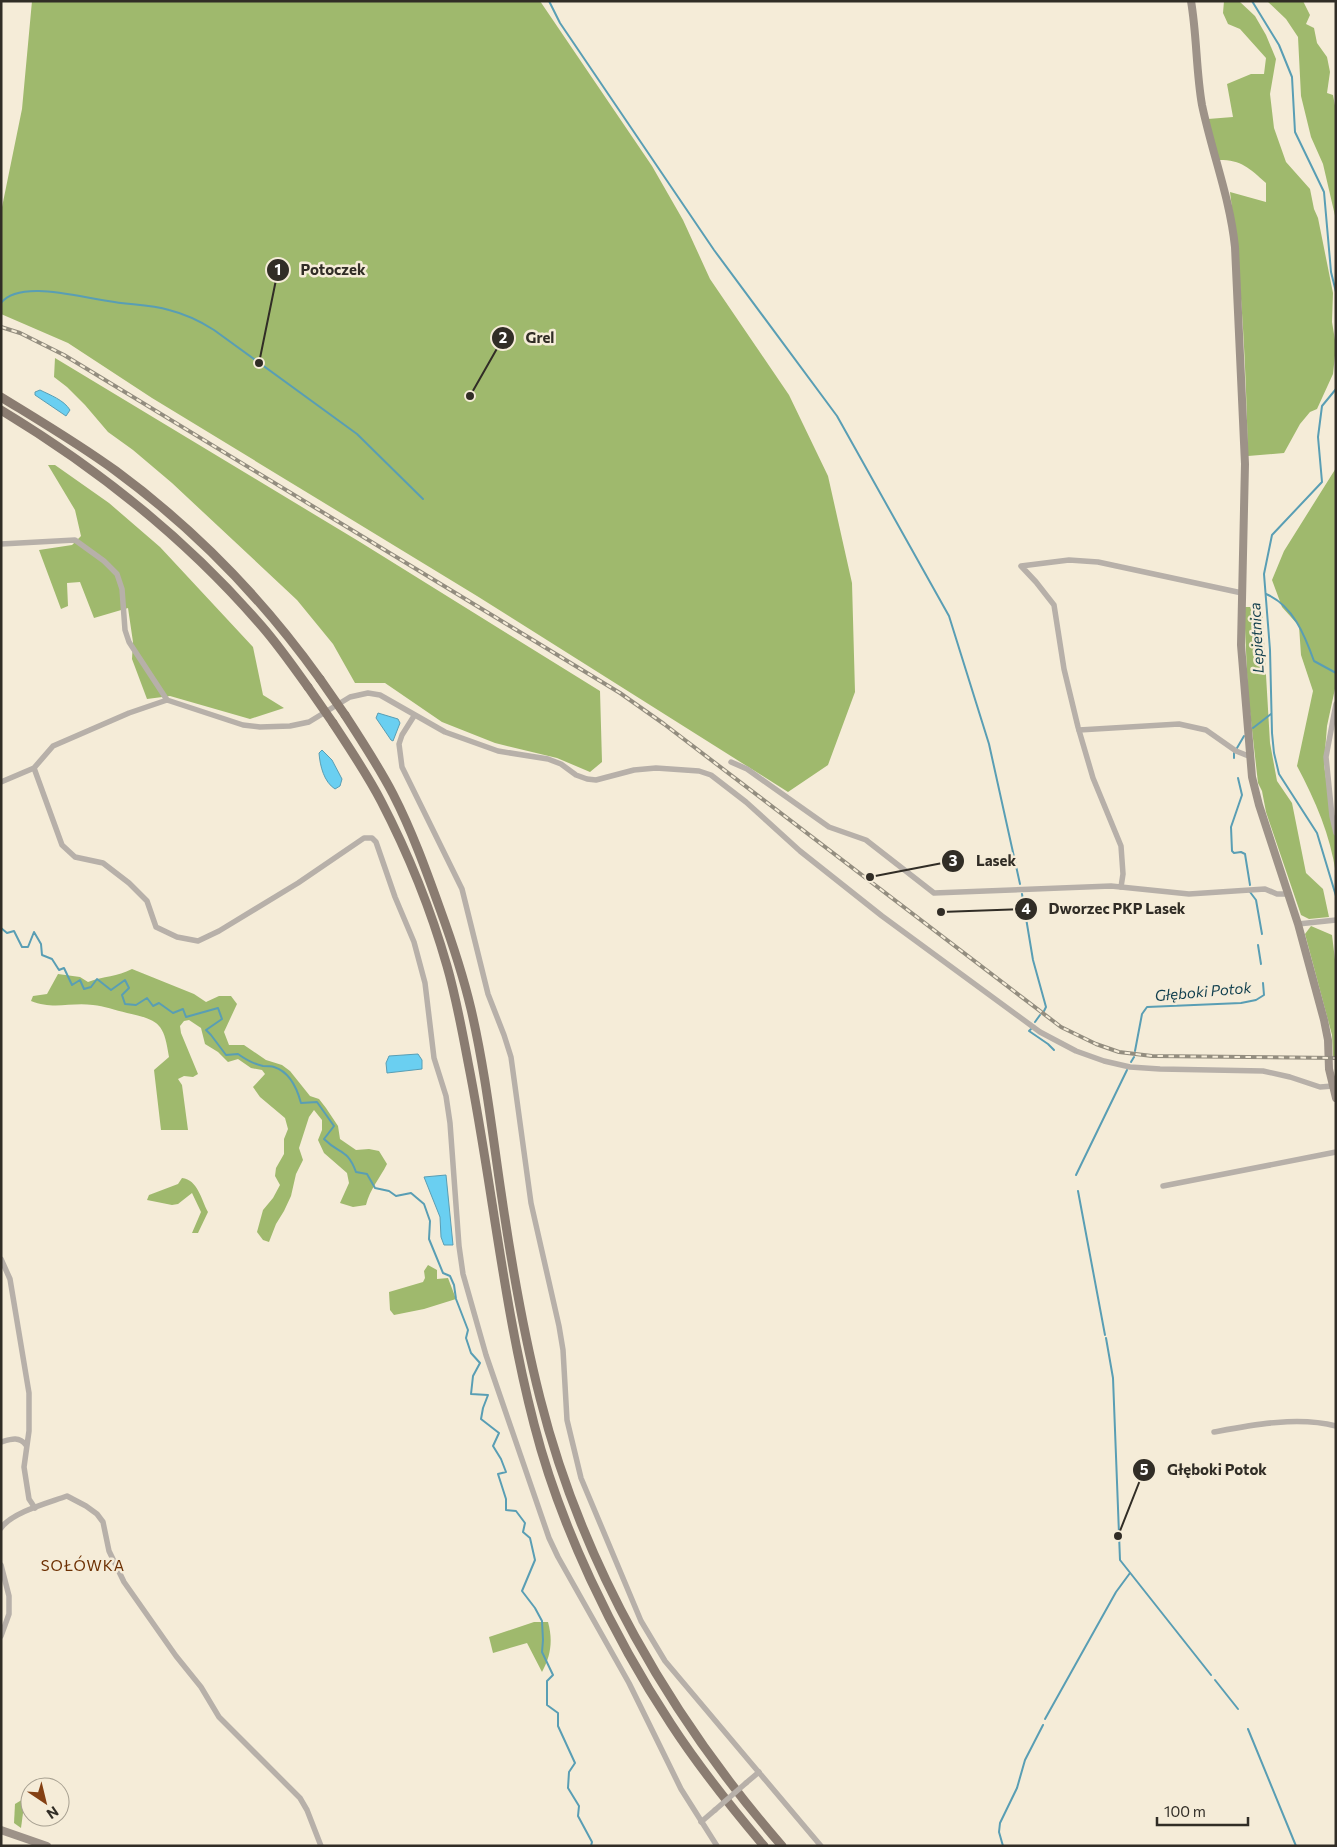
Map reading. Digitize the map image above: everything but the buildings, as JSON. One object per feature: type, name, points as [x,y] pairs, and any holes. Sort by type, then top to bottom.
[{"type":"main road","points":[[1,397],[71,440],[117,472],[150,497],[205,545],[265,607],[345,715],[383,777],[404,817],[433,888],[460,965],[482,1064],[524,1327],[540,1400],[573,1503],[615,1599],[661,1683],[725,1778],[782,1846]]},
{"type":"main road","points":[[1,410],[73,457],[125,496],[204,565],[273,639],[333,723],[367,776],[394,827],[422,893],[448,968],[479,1112],[501,1259],[521,1370],[534,1427],[559,1502],[600,1597],[671,1725],[705,1772],[764,1846]]},
{"type":"street","points":[[1191,1],[1202,103],[1229,205],[1235,247],[1245,446],[1241,645],[1252,777],[1259,805],[1298,924],[1324,1020],[1328,1040],[1329,1069],[1336,1098]]},
{"type":"street","points":[[1,544],[76,540],[104,561],[117,574],[122,589],[125,630],[129,642],[166,700]]},
{"type":"street","points":[[1121,887],[1123,874],[1121,846],[1093,778],[1079,730],[1064,669],[1054,606],[1021,566],[1069,560],[1098,562],[1242,593]]},
{"type":"street","points":[[1,782],[34,768],[53,746],[129,713],[166,700],[252,727],[303,724],[350,697],[368,693],[386,697],[414,716],[445,732],[498,750],[548,759],[561,764],[576,775],[591,780],[634,770],[656,768],[699,771],[711,774],[746,802],[800,851],[882,916],[1040,1032],[1076,1050],[1104,1061],[1130,1067],[1258,1071],[1290,1076],[1320,1087],[1333,1086]]},
{"type":"street","points":[[1336,704],[1326,757],[1332,816],[1336,833]]},
{"type":"street","points":[[414,716],[402,735],[399,744],[402,768],[462,889],[488,994],[504,1035],[510,1057],[531,1203],[562,1342],[567,1420],[581,1478],[641,1621],[665,1661],[821,1846]]},
{"type":"street","points":[[1079,730],[1179,724],[1206,730],[1236,751],[1250,757]]},
{"type":"street","points":[[731,762],[747,769],[829,827],[866,840],[934,893],[1121,887],[1189,894],[1265,889],[1277,894],[1289,894]]},
{"type":"street","points":[[34,768],[62,845],[75,857],[103,863],[129,883],[147,901],[156,926],[177,937],[198,940],[219,931],[298,883],[364,838],[372,838],[376,842],[395,897],[414,942],[425,983],[434,1058],[444,1091],[450,1123],[459,1246],[463,1274],[486,1355],[549,1538],[629,1683],[681,1789],[717,1846]]},
{"type":"street","points":[[1298,924],[1336,920]]},
{"type":"street","points":[[1164,1186],[1336,1152]]},
{"type":"street","points":[[1,1259],[10,1279],[29,1393],[29,1431],[24,1467],[29,1499],[35,1508]]},
{"type":"street","points":[[1214,1432],[1271,1422],[1323,1422],[1336,1426]]},
{"type":"street","points":[[1,1442],[17,1438],[26,1445]]},
{"type":"street","points":[[1,1528],[15,1516],[66,1496],[97,1514],[103,1522],[109,1551],[124,1582],[201,1687],[219,1717],[300,1798],[307,1810],[321,1846]]},
{"type":"street","points":[[1,1565],[9,1596],[9,1614],[1,1636]]},
{"type":"street","points":[[701,1822],[759,1772]]},
{"type":"street","points":[[1,1830],[47,1846]]},
{"type":"green space","points":[[32,1],[540,1],[652,166],[683,220],[710,279],[789,395],[828,476],[852,583],[855,692],[828,765],[788,792],[477,596],[152,398],[68,343],[1,314],[1,212],[22,109]]},
{"type":"green space","points":[[1224,1],[1239,1],[1255,16],[1266,35],[1276,59],[1270,94],[1274,128],[1286,162],[1310,189],[1318,218],[1333,293],[1332,322],[1336,346],[1333,374],[1317,409],[1310,412],[1300,424],[1284,453],[1248,456],[1243,324],[1230,192],[1266,202],[1266,183],[1239,163],[1219,160],[1208,119],[1233,117],[1227,84],[1251,74],[1264,74],[1266,58],[1240,29],[1228,24],[1223,13]]},
{"type":"green space","points":[[1267,1],[1303,1],[1310,15],[1306,24],[1314,28],[1317,43],[1327,57],[1330,72],[1327,93],[1333,95],[1336,111],[1336,220],[1323,164],[1311,137],[1301,96],[1298,37],[1286,19]]},
{"type":"green space","points":[[55,358],[360,542],[600,691],[602,762],[590,772],[557,758],[495,743],[442,722],[385,683],[355,683],[333,644],[297,600],[172,483],[133,450],[108,432],[85,405],[54,377]]},
{"type":"green space","points":[[48,465],[55,465],[109,503],[160,547],[253,647],[263,695],[284,708],[250,719],[170,696],[147,699],[132,659],[133,642],[128,608],[94,618],[80,582],[67,583],[68,606],[61,609],[39,550],[72,545],[81,536],[75,510]]},
{"type":"green space","points":[[1336,468],[1336,684],[1327,726],[1324,764],[1333,829],[1336,838],[1336,874],[1330,845],[1321,819],[1297,766],[1313,691],[1301,655],[1299,626],[1282,607],[1272,580],[1284,551]]},
{"type":"green space","points":[[1244,607],[1262,607],[1270,743],[1277,781],[1292,803],[1306,873],[1323,889],[1329,917],[1309,919],[1301,915],[1258,783],[1248,694]]},
{"type":"green space","points":[[1311,926],[1332,935],[1336,968],[1336,1056],[1333,1056],[1332,1035],[1305,934]]},
{"type":"green space","points":[[132,969],[194,994],[206,1002],[219,996],[231,996],[237,1004],[224,1032],[229,1045],[244,1045],[266,1060],[282,1065],[290,1071],[310,1096],[319,1099],[338,1126],[340,1139],[356,1150],[369,1149],[379,1151],[387,1164],[366,1205],[353,1207],[340,1203],[349,1183],[347,1173],[324,1153],[318,1140],[322,1130],[322,1120],[314,1110],[309,1117],[299,1148],[303,1160],[296,1174],[291,1196],[269,1242],[263,1240],[257,1232],[263,1210],[273,1198],[280,1185],[275,1176],[276,1168],[284,1154],[284,1139],[288,1129],[285,1118],[260,1097],[253,1087],[265,1074],[262,1070],[251,1068],[238,1059],[228,1062],[218,1052],[205,1044],[201,1028],[189,1020],[184,1021],[180,1026],[181,1033],[198,1074],[193,1077],[184,1076],[178,1079],[182,1085],[188,1130],[161,1130],[154,1070],[169,1057],[165,1037],[158,1025],[146,1018],[101,1006],[85,1004],[47,1005],[31,1001],[33,996],[47,994],[58,974],[80,977],[88,982],[121,974]]},
{"type":"green space","points":[[182,1178],[192,1182],[208,1212],[198,1233],[192,1233],[201,1212],[192,1193],[178,1204],[172,1205],[147,1200],[149,1195],[178,1184]]},
{"type":"green space","points":[[428,1265],[437,1270],[437,1279],[448,1278],[456,1299],[424,1309],[394,1315],[390,1310],[389,1292],[423,1282],[425,1278],[424,1271]]},
{"type":"green space","points":[[534,1622],[548,1622],[550,1629],[550,1648],[542,1672],[527,1643],[493,1653],[489,1637]]},
{"type":"green space","points":[[20,1801],[21,1828],[14,1823],[15,1804]]},
{"type":"water","points":[[40,390],[67,406],[70,410],[66,416],[35,395],[35,392]]},
{"type":"water","points":[[378,713],[398,719],[400,723],[393,741],[376,718]]},
{"type":"water","points":[[322,750],[332,760],[342,779],[340,786],[335,789],[323,773],[319,753]]},
{"type":"water","points":[[418,1054],[422,1060],[422,1069],[387,1073],[386,1063],[389,1056]]},
{"type":"water","points":[[446,1175],[453,1245],[444,1245],[441,1237],[440,1217],[424,1177]]},
{"type":"waterway","points":[[549,1],[560,23],[714,250],[837,416],[949,616],[989,744],[1020,884]]},
{"type":"waterway","name":"Lepietnica","points":[[1252,1],[1279,45],[1292,77],[1295,132],[1324,192],[1331,272],[1336,292]]},
{"type":"waterway","points":[[1,303],[10,296],[22,292],[52,292],[154,307],[192,318],[214,330],[357,434],[423,499]]},
{"type":"waterway","name":"Lepietnica","points":[[1336,389],[1322,406],[1318,437],[1322,482],[1272,535],[1264,574],[1270,650],[1274,753],[1279,774],[1317,833],[1336,896]]},
{"type":"waterway","points":[[1266,594],[1291,613],[1302,632],[1314,661],[1336,673]]},
{"type":"waterway","name":"Głęboki Potok","points":[[1253,728],[1271,714]]},
{"type":"waterway","name":"Głęboki Potok","points":[[1237,748],[1244,736]]},
{"type":"waterway","name":"Głęboki Potok","points":[[1234,753],[1234,758]]},
{"type":"waterway","name":"Głęboki Potok","points":[[1238,778],[1242,795],[1231,827],[1232,851],[1245,854],[1250,885]]},
{"type":"waterway","name":"Głęboki Potok","points":[[1250,892],[1256,900],[1262,934]]},
{"type":"waterway","points":[[1022,894],[1033,960],[1046,1007],[1044,1011]]},
{"type":"waterway","points":[[1,928],[7,933],[14,931],[22,947],[28,947],[34,932],[41,944],[42,955],[52,959],[59,970],[64,968],[72,985],[80,980],[84,989],[91,987],[97,979],[111,990],[125,980],[129,988],[122,995],[125,1004],[136,1005],[147,998],[153,1006],[159,1003],[173,1013],[183,1009],[186,1017],[218,1008],[222,1019],[206,1030],[226,1055],[238,1054],[256,1064],[280,1069],[295,1086],[301,1103],[317,1102],[334,1126],[324,1139],[346,1155],[356,1172],[367,1174],[375,1188],[389,1191],[396,1196],[411,1193],[424,1204],[430,1221],[429,1239],[443,1273],[450,1276],[454,1285],[456,1299],[468,1330],[466,1338],[471,1353],[480,1363],[473,1376],[471,1394],[488,1395],[481,1419],[499,1433],[493,1446],[506,1472],[498,1474],[506,1499],[506,1510],[516,1511],[525,1523],[523,1532],[530,1538],[535,1560],[522,1591],[542,1621],[542,1652],[553,1675],[547,1681],[547,1705],[558,1713],[558,1726],[575,1763],[569,1772],[568,1788],[579,1806],[578,1816],[592,1842],[591,1846]]},
{"type":"waterway","name":"Głęboki Potok","points":[[1258,945],[1261,964]]},
{"type":"waterway","name":"Głęboki Potok","points":[[1135,1051],[1142,1014],[1147,1007],[1241,1003],[1256,1000],[1264,995],[1263,983]]},
{"type":"waterway","points":[[1035,1022],[1040,1015]]},
{"type":"waterway","points":[[1031,1029],[1029,1031],[1054,1050]]},
{"type":"waterway","name":"Głęboki Potok","points":[[1131,1062],[1134,1057]]},
{"type":"waterway","name":"Głęboki Potok","points":[[1076,1175],[1127,1070]]},
{"type":"waterway","name":"Głęboki Potok","points":[[1078,1191],[1105,1335]]},
{"type":"waterway","name":"Głęboki Potok","points":[[1106,1338],[1113,1378],[1120,1560],[1211,1675]]},
{"type":"waterway","name":"Głęboki Potok","points":[[1045,1719],[1116,1592],[1130,1573]]},
{"type":"waterway","points":[[1215,1680],[1238,1709]]},
{"type":"waterway","name":"Głęboki Potok","points":[[1003,1846],[999,1832],[1000,1823],[1017,1788],[1025,1760],[1043,1725]]},
{"type":"waterway","points":[[1248,1729],[1296,1846]]},
{"type":"railway","points":[[1,327],[20,333],[64,355],[620,693],[664,724],[1061,1027],[1096,1044],[1119,1052],[1152,1056],[1336,1058]]},
{"type":"place","name":"Potoczek","points":[[259,363]]},
{"type":"place","name":"Grel","points":[[470,396]]},
{"type":"place","name":"Lasek","points":[[870,877]]},
{"type":"place","name":"Dworzec PKP Lasek","points":[[941,912]]},
{"type":"place","name":"Głęboki Potok","points":[[1118,1536]]},
{"type":"district","name":"SOŁÓWKA","points":[[83,1565]]}]
